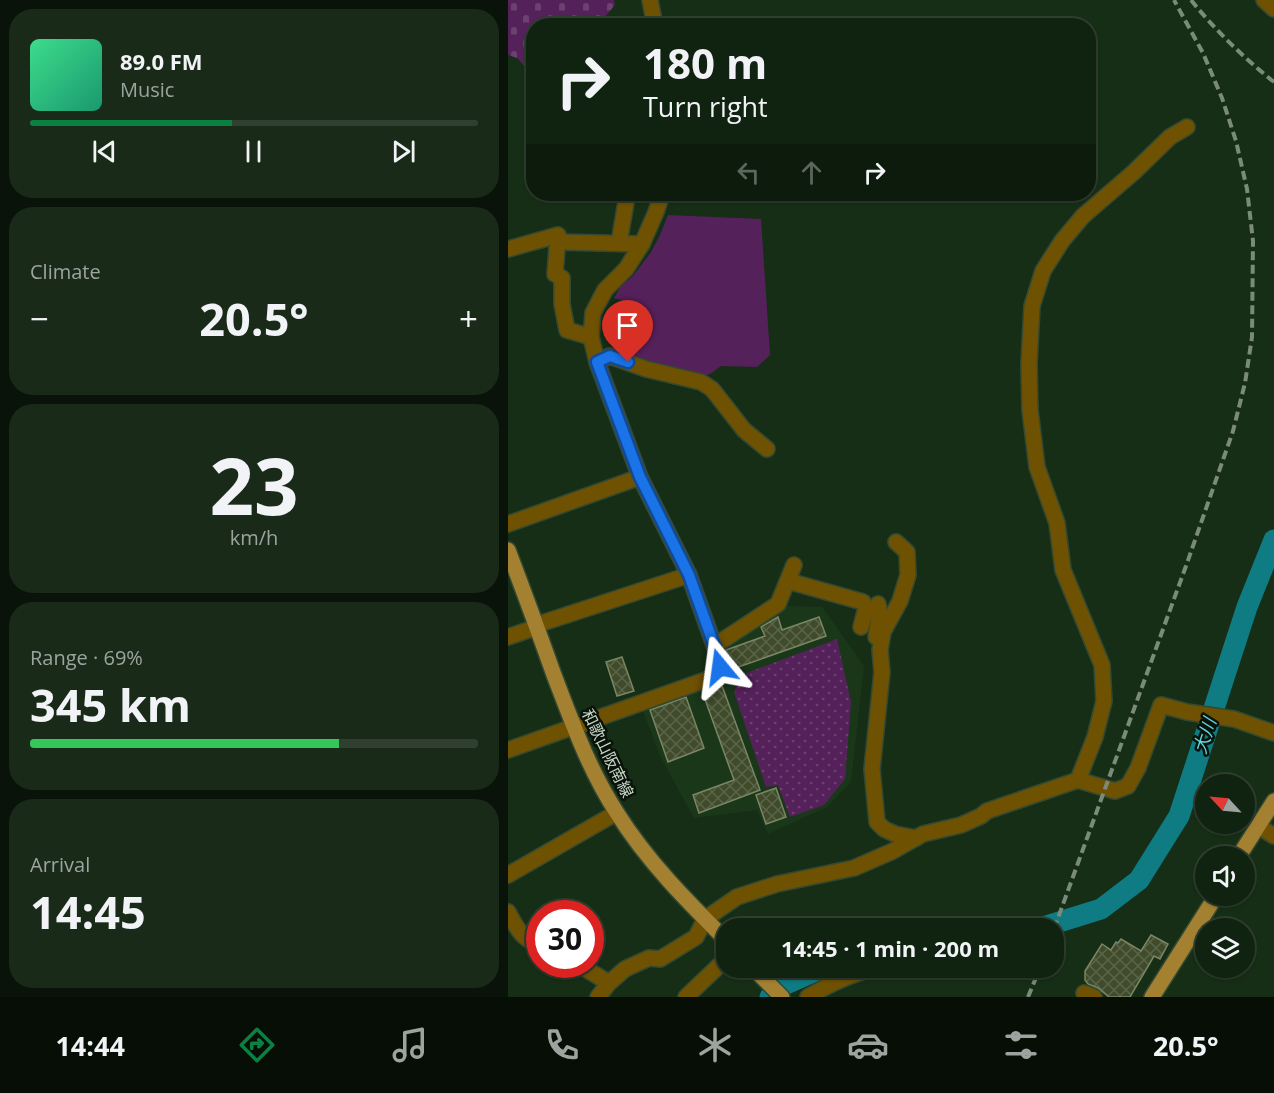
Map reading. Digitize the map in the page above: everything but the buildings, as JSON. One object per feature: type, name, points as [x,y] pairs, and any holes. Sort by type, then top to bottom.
[{"type":"main road","name":"和歌山阪南線","points":[[508,550],[573,726],[616,813],[675,888],[716,930]]},
{"type":"main road","points":[[1245,846],[1273,801]]},
{"type":"main road","points":[[1152,997],[1210,906]]},
{"type":"main road","points":[[763,978],[782,997]]},
{"type":"street","points":[[650,0],[653,18]]},
{"type":"street","points":[[1264,0],[1273,9]]},
{"type":"street","points":[[1078,780],[1104,701],[1102,665],[1063,570],[1057,523],[1037,467],[1030,410],[1029,364],[1032,306],[1043,271],[1062,241],[1083,216],[1170,137],[1188,127]]},
{"type":"street","points":[[508,750],[714,677],[720,667],[689,575],[640,477],[597,362],[590,337],[593,314],[605,290],[626,269],[642,244],[659,201]]},
{"type":"street","points":[[619,243],[626,202]]},
{"type":"street","points":[[508,249],[558,235],[555,274],[562,278],[562,304],[567,330],[590,337]]},
{"type":"street","points":[[558,242],[642,244]]},
{"type":"street","points":[[597,362],[610,356],[646,369],[701,382],[712,389],[744,430],[767,449]]},
{"type":"street","points":[[508,524],[640,477]]},
{"type":"street","points":[[896,542],[907,552],[908,575],[900,601],[883,632],[872,769],[877,822],[884,829],[895,834],[916,838]]},
{"type":"street","points":[[714,646],[778,604],[794,565]]},
{"type":"street","points":[[508,637],[689,575]]},
{"type":"street","points":[[788,581],[863,602],[866,608],[861,627]]},
{"type":"street","points":[[878,604],[880,611],[876,645],[882,666]]},
{"type":"street","points":[[598,997],[625,969],[649,958],[660,959],[696,937],[705,919],[737,897],[777,884],[854,868],[893,851],[923,834],[961,825],[987,811],[1078,780],[1115,791],[1128,786],[1138,768],[1161,705],[1187,712],[1234,719],[1273,733]]},
{"type":"street","points":[[508,874],[616,813]]},
{"type":"street","points":[[1258,826],[1273,837]]},
{"type":"street","points":[[508,912],[512,931],[526,940]]},
{"type":"street","points":[[686,997],[716,968]]},
{"type":"street","points":[[601,978],[609,983]]},
{"type":"street","points":[[808,997],[844,978]]},
{"type":"shaded area","points":[[783,606],[822,607],[864,666],[851,782],[827,807],[768,834],[757,810],[694,818],[660,756],[641,706],[719,680],[719,646]]},
{"type":"green space","points":[[508,0],[614,0],[615,5],[604,18],[526,18],[526,68],[517,58],[508,55]]},
{"type":"green space","points":[[668,215],[761,219],[770,355],[757,367],[721,366],[702,377],[657,368],[619,353],[636,305],[614,298],[621,286],[633,276],[651,252]]},
{"type":"green space","points":[[837,639],[851,702],[845,779],[824,805],[790,817],[778,785],[766,787],[734,692],[741,675]]},
{"type":"waterway","name":"大川","points":[[1064,920],[1101,909],[1139,880],[1179,816],[1247,607],[1274,540]]},
{"type":"waterway","name":"大川","points":[[770,997],[784,985],[800,978]]},
{"type":"railway","points":[[1058,918],[1233,431],[1245,383],[1252,337],[1253,241],[1247,189],[1236,141],[1222,98],[1203,53],[1174,0]]},
{"type":"railway","points":[[1191,0],[1230,43],[1274,82]]},
{"type":"railway","points":[[1028,997],[1036,978]]},
{"type":"route","points":[[628,362],[610,356],[597,362],[640,477],[689,575],[720,667]]}]
